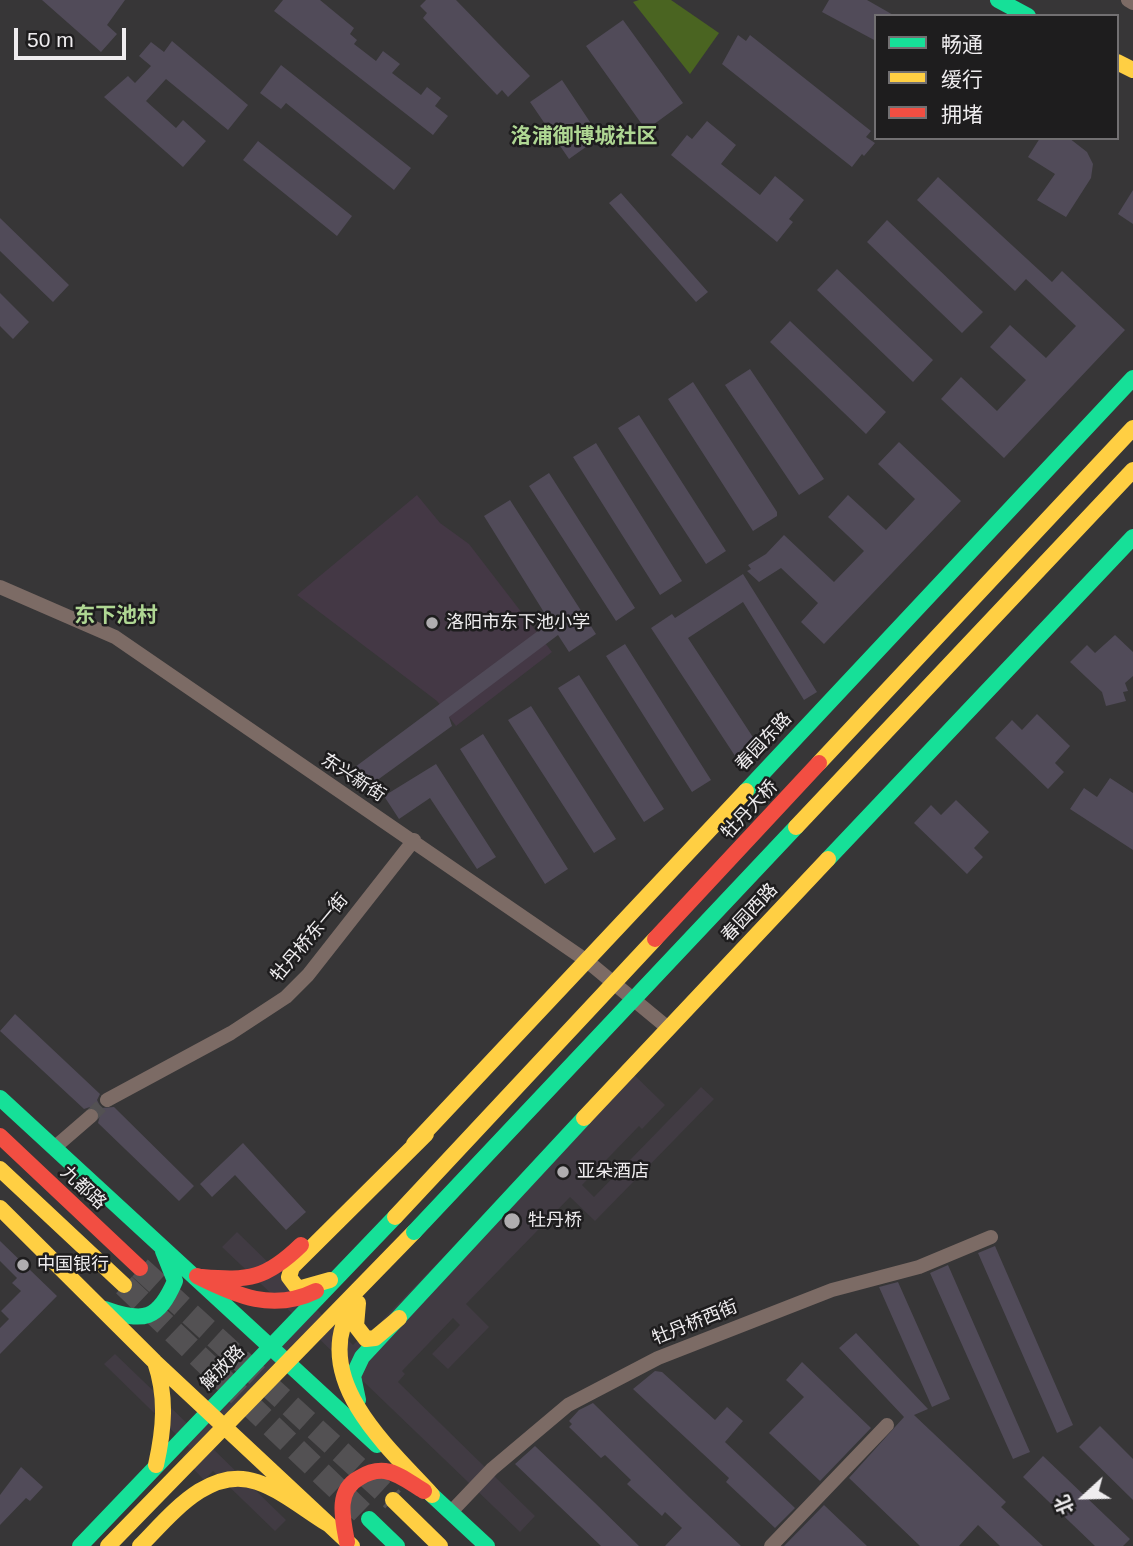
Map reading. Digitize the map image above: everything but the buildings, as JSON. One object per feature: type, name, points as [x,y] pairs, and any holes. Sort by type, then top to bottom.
[{"type":"main road","points":[[998,0],[1024,14]]},
{"type":"main road","name":"春园东路","points":[[426,1134],[1133,378]]},
{"type":"main road","name":"牡丹大桥","points":[[395,1217],[1133,428]]},
{"type":"main road","points":[[108,1546],[364,1287],[1133,470]]},
{"type":"main road","name":"春园西路","points":[[399,1318],[668,1028],[1133,537]]},
{"type":"main road","points":[[0,1098],[197,1276],[487,1546]]},
{"type":"main road","points":[[197,1276],[259,1279],[276,1270],[342,1203],[426,1134]]},
{"type":"main road","points":[[337,1278],[307,1289],[298,1289],[289,1277],[292,1267],[426,1134]]},
{"type":"main road","name":"九都路","points":[[0,1136],[141,1268]]},
{"type":"main road","points":[[0,1169],[124,1285]]},
{"type":"main road","points":[[0,1208],[155,1362],[350,1544]]},
{"type":"main road","name":"解放路","points":[[80,1546],[395,1217]]},
{"type":"main road","points":[[100,1307],[133,1319],[149,1317],[165,1305],[175,1280],[161,1246]]},
{"type":"main road","points":[[197,1276],[235,1295],[272,1304],[302,1300],[337,1278]]},
{"type":"main road","points":[[364,1287],[356,1312],[359,1334],[366,1339],[375,1338],[399,1318]]},
{"type":"main road","points":[[364,1287],[342,1328],[340,1363],[348,1391],[363,1415],[432,1495]]},
{"type":"main road","points":[[363,1415],[353,1376],[362,1357],[399,1318]]},
{"type":"main road","points":[[155,1362],[162,1380],[166,1412],[156,1466]]},
{"type":"main road","points":[[350,1544],[341,1513],[342,1500],[348,1486],[358,1477],[374,1470],[387,1471],[432,1495]]},
{"type":"main road","points":[[140,1546],[200,1490],[236,1479],[255,1481],[328,1524]]},
{"type":"main road","points":[[393,1500],[440,1546]]},
{"type":"main road","points":[[369,1519],[397,1546]]},
{"type":"street","points":[[1128,0],[1133,4]]},
{"type":"street","name":"东兴新街","points":[[0,587],[115,637],[348,800],[414,840],[587,961],[668,1028]]},
{"type":"street","name":"牡丹桥东一街","points":[[107,1100],[231,1032],[286,997],[308,975],[414,840]]},
{"type":"street","points":[[54,1148],[90,1116]]},
{"type":"street","name":"牡丹桥西街","points":[[451,1512],[492,1469],[568,1405],[658,1358],[832,1290],[919,1266],[991,1237]]},
{"type":"street","points":[[771,1546],[887,1425]]},
{"type":"shaded area","name":"洛阳市东下池小学","points":[[417,495],[440,523],[469,544],[552,652],[456,726],[437,701],[297,595]]},
{"type":"shaded area","points":[[623,1064],[665,1105],[642,1129],[639,1126],[582,1185],[594,1197],[701,1087],[714,1099],[595,1221],[570,1197],[466,1304],[489,1327],[448,1369],[432,1354],[460,1325],[453,1318],[402,1371],[405,1374],[398,1382],[535,1516],[520,1532],[312,1332],[206,1442],[286,1520],[275,1531],[213,1471],[204,1480],[182,1457],[190,1448],[104,1364],[115,1354],[193,1429],[299,1320],[222,1247],[237,1232],[353,1345],[363,1335],[366,1337],[604,1091]]},
{"type":"green space","points":[[671,0],[719,33],[690,74],[633,2]]},
{"type":"tunnel","points":[[91,1116],[107,1100]]},
{"type":"tunnel","points":[[140,1268],[393,1500]]},
{"type":"tunnel","points":[[124,1285],[369,1519]]},
{"type":"traffic: fast","points":[[998,0],[1024,14]]},
{"type":"traffic: fast","points":[[746,791],[1133,378]]},
{"type":"traffic: fast","points":[[828,859],[1133,537]]},
{"type":"traffic: fast","points":[[414,1232],[796,827]]},
{"type":"traffic: fast","points":[[0,1098],[377,1445]]},
{"type":"traffic: fast","points":[[358,1400],[353,1376],[362,1357],[584,1118]]},
{"type":"traffic: fast","points":[[80,1546],[395,1217]]},
{"type":"traffic: fast","points":[[105,1309],[140,1317],[156,1311],[175,1281],[163,1251]]},
{"type":"traffic: fast","points":[[419,1483],[487,1546]]},
{"type":"traffic: fast","points":[[369,1519],[397,1546]]},
{"type":"traffic: slow","points":[[1119,63],[1133,70]]},
{"type":"traffic: slow","points":[[819,763],[1133,428]]},
{"type":"traffic: slow","points":[[796,827],[1133,470]]},
{"type":"traffic: slow","points":[[414,1144],[746,791]]},
{"type":"traffic: slow","points":[[584,1118],[828,859]]},
{"type":"traffic: slow","points":[[395,1217],[655,939]]},
{"type":"traffic: slow","points":[[330,1280],[298,1289],[289,1277],[292,1267],[426,1134]]},
{"type":"traffic: slow","points":[[0,1169],[124,1285]]},
{"type":"traffic: slow","points":[[0,1208],[155,1362],[352,1546]]},
{"type":"traffic: slow","points":[[108,1546],[414,1232]]},
{"type":"traffic: slow","points":[[356,1302],[343,1326],[339,1350],[343,1374],[352,1397],[381,1440],[432,1495]]},
{"type":"traffic: slow","points":[[358,1303],[356,1326],[366,1339],[375,1338],[399,1318]]},
{"type":"traffic: slow","points":[[155,1362],[163,1400],[161,1439],[156,1465]]},
{"type":"traffic: slow","points":[[140,1546],[192,1496],[223,1481],[239,1479],[257,1482],[276,1490],[328,1524]]},
{"type":"traffic: slow","points":[[393,1500],[440,1546]]},
{"type":"traffic: jam","points":[[655,939],[819,763]]},
{"type":"traffic: jam","points":[[0,1136],[140,1268]]},
{"type":"traffic: jam","points":[[202,1277],[245,1278],[256,1275],[277,1265],[301,1245]]},
{"type":"traffic: jam","points":[[197,1276],[226,1290],[270,1301],[300,1297],[316,1291]]},
{"type":"traffic: jam","points":[[347,1542],[342,1507],[346,1490],[359,1478],[372,1472],[385,1471],[400,1476],[424,1491]]},
{"type":"place","name":"洛阳市东下池小学","points":[[432,623]]},
{"type":"place","name":"亚朵酒店","points":[[563,1172]]},
{"type":"place","name":"牡丹桥","points":[[512,1221]]},
{"type":"place","name":"中国银行","points":[[23,1265]]},
{"type":"district","name":"洛浦御博城社区","points":[[584,137]]},
{"type":"district","name":"东下池村","points":[[116,616]]}]
